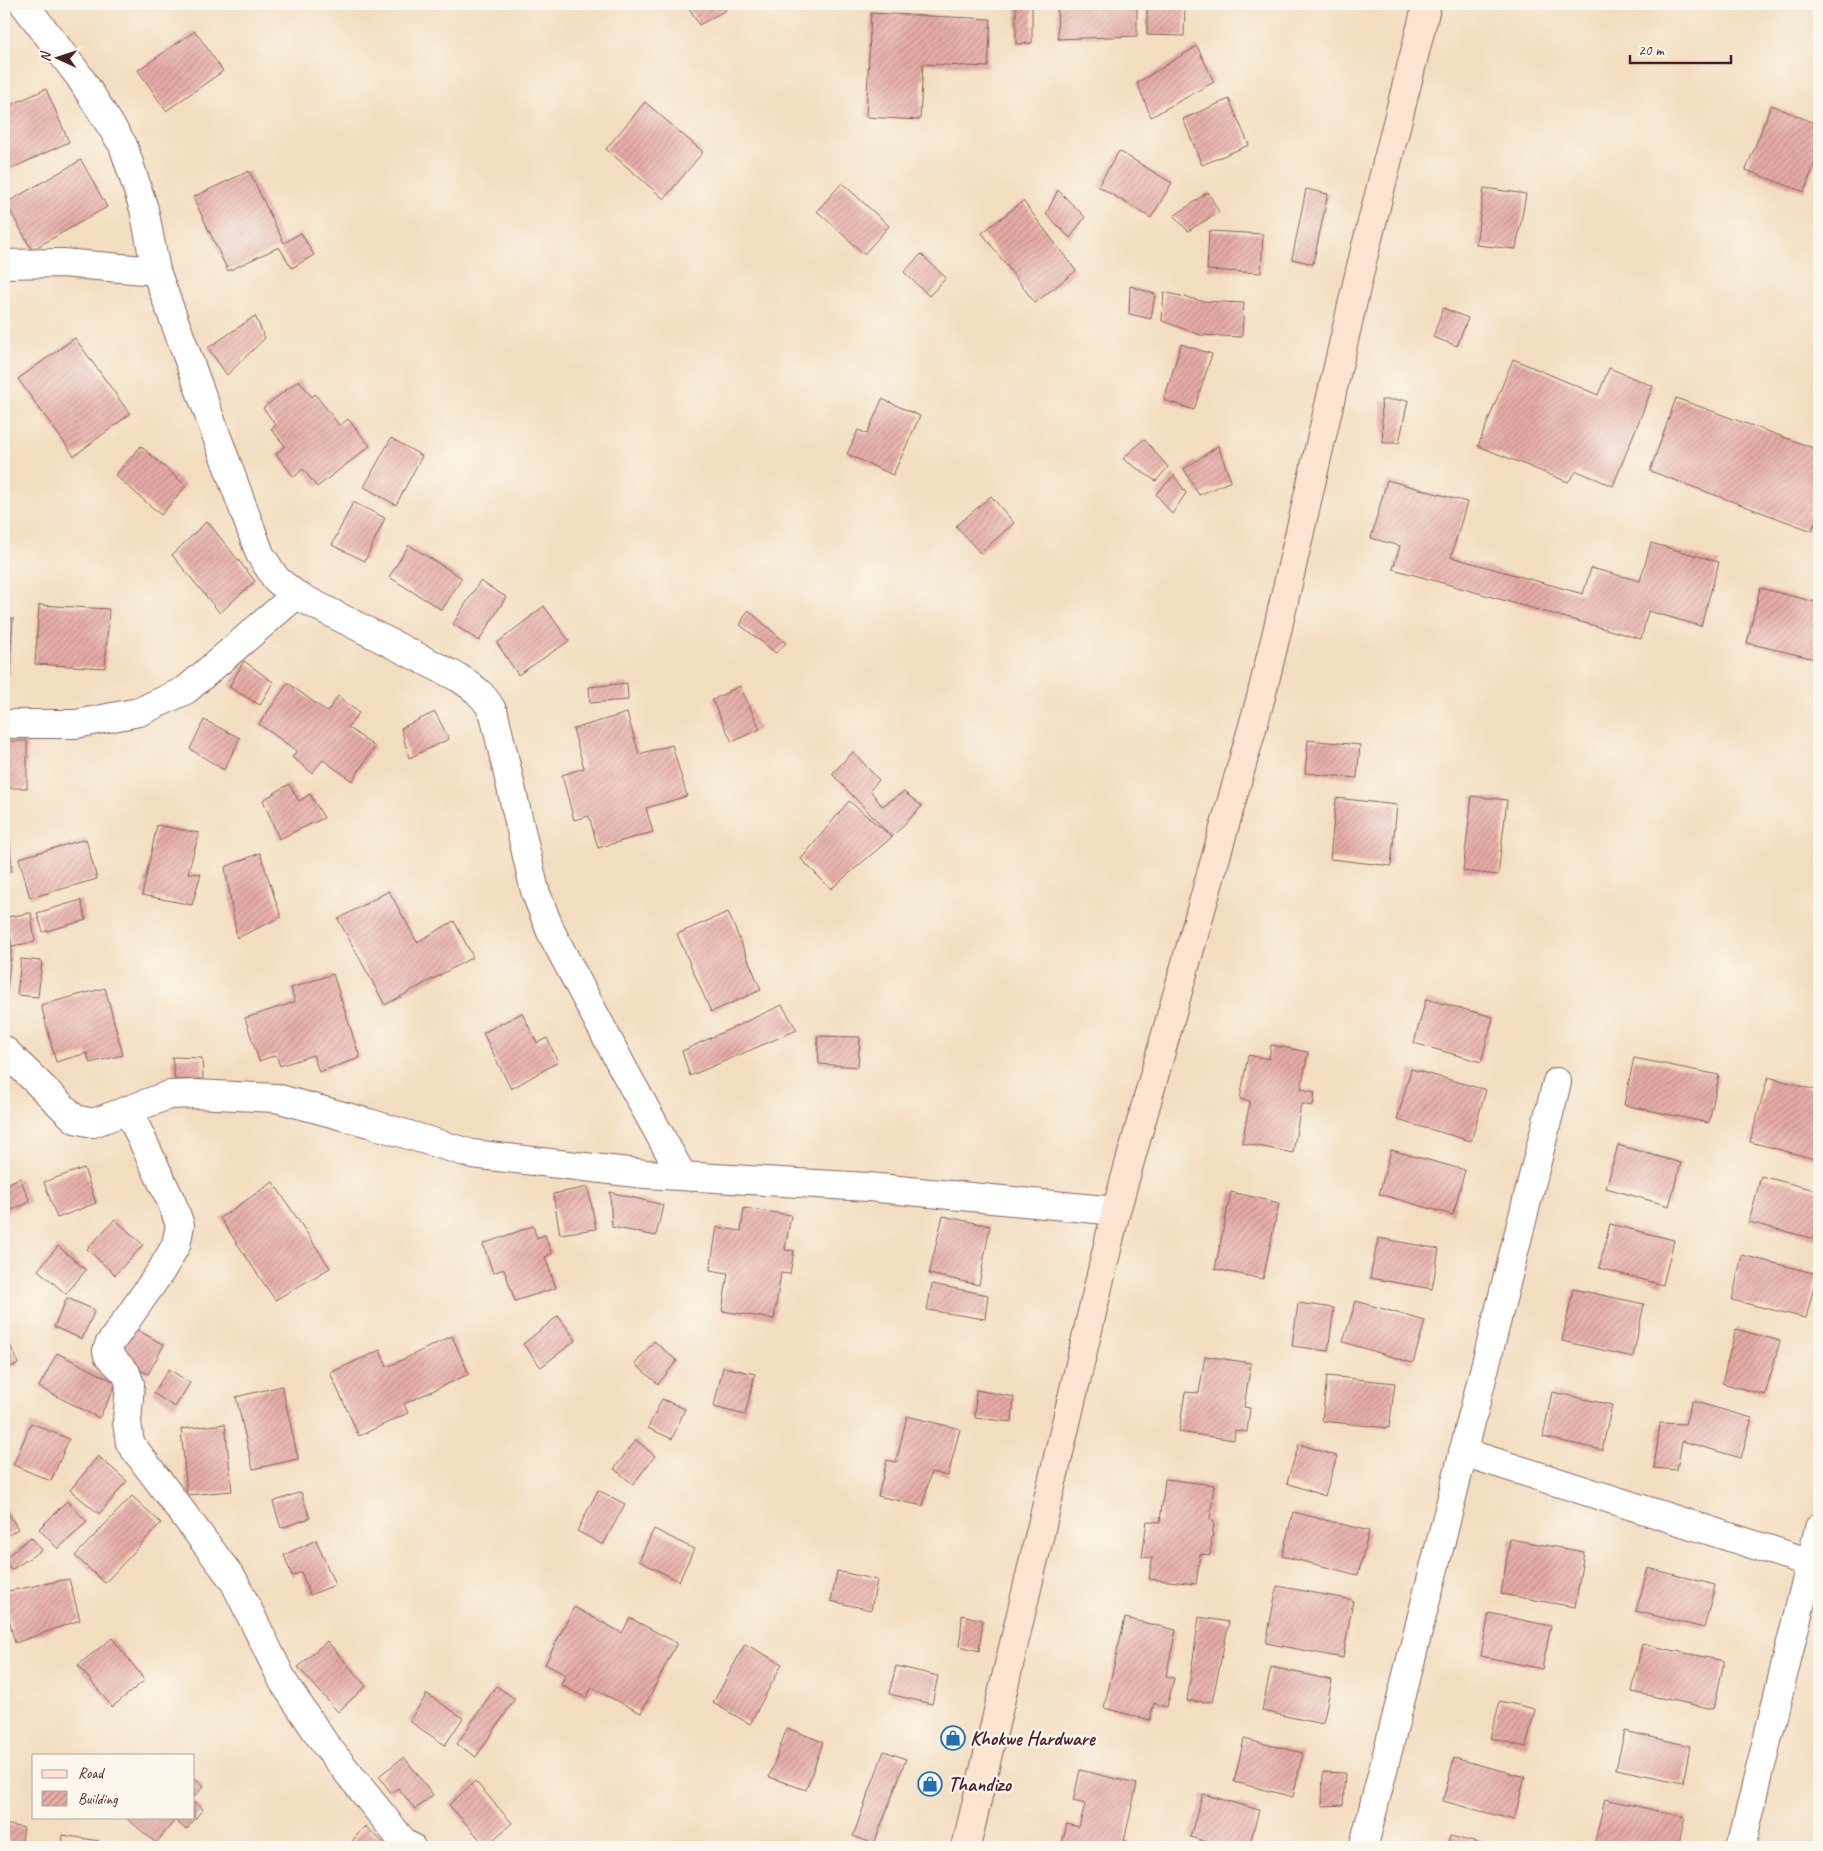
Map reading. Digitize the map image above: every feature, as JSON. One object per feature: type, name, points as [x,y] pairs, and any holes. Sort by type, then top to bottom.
[{"type":"main road","points":[[966,1847],[1116,1210],[1261,697],[1362,262],[1427,4]]},
{"type":"street","points":[[24,4],[79,76],[122,145],[144,209],[156,272],[260,554],[276,578],[296,595],[459,678],[480,693],[489,704],[494,714],[535,891],[551,932],[682,1175]]},
{"type":"street","points":[[4,264],[62,263],[156,272]]},
{"type":"street","points":[[4,724],[76,724],[140,712],[186,690],[296,595]]},
{"type":"street","points":[[4,1050],[75,1119],[93,1122],[169,1095],[195,1094],[276,1098],[369,1123],[472,1154],[645,1174],[868,1187],[1116,1210]]},
{"type":"street","points":[[1364,1840],[1557,1082]]},
{"type":"street","points":[[128,1110],[172,1203],[180,1225],[176,1245],[161,1271],[109,1345],[107,1351],[108,1355],[126,1373],[130,1384],[127,1422],[130,1443],[234,1581],[284,1683],[325,1744],[410,1847]]},
{"type":"street","points":[[1463,1452],[1811,1563]]},
{"type":"street","points":[[1741,1847],[1819,1528]]},
{"type":"building","points":[[687,4],[722,4],[726,10],[699,25]]},
{"type":"building","points":[[1016,4],[1032,4],[1032,43],[1016,44]]},
{"type":"building","points":[[1057,4],[1137,4],[1137,36],[1058,39]]},
{"type":"building","points":[[1147,4],[1185,4],[1184,36],[1147,35]]},
{"type":"building","points":[[1819,4],[1819,8],[1803,5]]},
{"type":"building","points":[[871,13],[991,19],[988,67],[923,64],[920,120],[866,117]]},
{"type":"building","points":[[195,31],[223,71],[166,111],[138,70]]},
{"type":"building","points":[[1197,46],[1214,82],[1151,117],[1137,83]]},
{"type":"building","points":[[46,89],[69,142],[4,172],[4,108]]},
{"type":"building","points":[[1229,99],[1249,145],[1202,165],[1183,119]]},
{"type":"building","points":[[645,102],[703,152],[664,199],[606,149]]},
{"type":"building","points":[[1771,105],[1819,125],[1819,153],[1804,192],[1746,170]]},
{"type":"building","points":[[1119,151],[1172,183],[1151,218],[1098,186]]},
{"type":"building","points":[[81,160],[107,207],[32,250],[6,203]]},
{"type":"building","points":[[249,171],[284,243],[301,233],[314,255],[292,268],[279,247],[228,271],[193,197]]},
{"type":"building","points":[[842,183],[889,226],[864,254],[817,211]]},
{"type":"building","points":[[1484,188],[1526,194],[1516,249],[1476,245]]},
{"type":"building","points":[[1306,189],[1328,194],[1313,264],[1292,259]]},
{"type":"building","points":[[1058,190],[1085,217],[1070,238],[1046,214]]},
{"type":"building","points":[[1208,192],[1219,212],[1188,231],[1174,216]]},
{"type":"building","points":[[1023,201],[1076,271],[1035,303],[982,233]]},
{"type":"building","points":[[1209,231],[1263,234],[1261,273],[1207,270]]},
{"type":"building","points":[[921,254],[946,278],[929,296],[904,272]]},
{"type":"building","points":[[1130,286],[1155,294],[1151,319],[1129,314]]},
{"type":"building","points":[[1164,292],[1202,301],[1244,303],[1242,337],[1200,335],[1162,321]]},
{"type":"building","points":[[1443,308],[1468,318],[1457,346],[1433,337]]},
{"type":"building","points":[[255,316],[265,338],[227,375],[208,348]]},
{"type":"building","points":[[75,338],[130,414],[74,456],[18,379]]},
{"type":"building","points":[[1181,344],[1212,354],[1194,410],[1164,400]]},
{"type":"building","points":[[1513,359],[1598,395],[1609,368],[1653,386],[1613,486],[1577,471],[1568,482],[1478,446]]},
{"type":"building","points":[[299,380],[312,397],[315,394],[340,426],[348,419],[370,446],[317,487],[303,469],[294,477],[276,454],[285,446],[271,429],[276,425],[263,408]]},
{"type":"building","points":[[1676,398],[1819,450],[1819,512],[1812,531],[1650,471]]},
{"type":"building","points":[[882,399],[920,416],[893,475],[847,454],[858,430],[867,434]]},
{"type":"building","points":[[1381,400],[1408,400],[1399,443],[1383,443]]},
{"type":"building","points":[[391,438],[422,456],[396,505],[364,487]]},
{"type":"building","points":[[1144,439],[1168,467],[1156,481],[1123,459]]},
{"type":"building","points":[[141,446],[186,486],[161,515],[115,475]]},
{"type":"building","points":[[1218,446],[1231,481],[1199,495],[1184,469]]},
{"type":"building","points":[[1174,475],[1186,493],[1172,514],[1156,494]]},
{"type":"building","points":[[1387,480],[1467,502],[1451,557],[1583,594],[1591,568],[1640,581],[1651,543],[1719,562],[1701,626],[1648,611],[1641,639],[1393,569],[1400,546],[1371,538]]},
{"type":"building","points":[[991,496],[1014,523],[980,553],[956,526]]},
{"type":"building","points":[[353,502],[385,518],[365,561],[332,545]]},
{"type":"building","points":[[207,521],[255,581],[220,613],[172,555]]},
{"type":"building","points":[[409,545],[462,578],[442,610],[389,577]]},
{"type":"building","points":[[480,581],[506,597],[479,641],[453,624]]},
{"type":"building","points":[[1760,588],[1819,603],[1819,660],[1747,643]]},
{"type":"building","points":[[39,605],[109,609],[105,668],[35,664]]},
{"type":"building","points":[[544,606],[569,641],[518,675],[497,643]]},
{"type":"building","points":[[748,610],[786,643],[776,653],[740,625]]},
{"type":"building","points":[[13,618],[9,676],[4,676],[4,621]]},
{"type":"building","points":[[244,661],[273,682],[260,705],[229,687]]},
{"type":"building","points":[[288,683],[327,712],[338,696],[359,713],[348,727],[375,747],[352,781],[323,760],[312,773],[292,757],[297,751],[259,724]]},
{"type":"building","points":[[627,683],[628,700],[590,703],[589,687]]},
{"type":"building","points":[[740,686],[760,729],[732,742],[712,700]]},
{"type":"building","points":[[435,712],[449,739],[409,758],[401,728]]},
{"type":"building","points":[[627,713],[639,754],[672,745],[687,796],[646,808],[653,832],[598,848],[589,816],[574,820],[562,775],[584,768],[573,729]]},
{"type":"building","points":[[204,720],[240,738],[224,770],[190,749]]},
{"type":"building","points":[[1308,740],[1360,745],[1357,778],[1305,773]]},
{"type":"building","points":[[4,741],[27,741],[27,788],[4,788]]},
{"type":"building","points":[[853,752],[879,780],[870,790],[882,806],[904,792],[922,806],[892,837],[832,774]]},
{"type":"building","points":[[289,784],[299,801],[310,794],[324,818],[279,839],[263,800]]},
{"type":"building","points":[[1472,796],[1507,800],[1498,875],[1463,871]]},
{"type":"building","points":[[1336,798],[1397,805],[1391,866],[1330,859]]},
{"type":"building","points":[[849,801],[892,837],[831,889],[801,859]]},
{"type":"building","points":[[157,825],[199,833],[188,873],[201,874],[192,905],[142,895]]},
{"type":"building","points":[[9,836],[12,871],[4,871],[4,837]]},
{"type":"building","points":[[86,839],[97,879],[30,898],[19,858]]},
{"type":"building","points":[[260,853],[281,917],[237,938],[225,867]]},
{"type":"building","points":[[389,891],[417,942],[454,921],[473,957],[385,1005],[338,919]]},
{"type":"building","points":[[81,900],[86,920],[43,932],[37,913]]},
{"type":"building","points":[[728,912],[761,990],[711,1012],[677,934]]},
{"type":"building","points":[[31,913],[35,942],[12,946],[7,917]]},
{"type":"building","points":[[12,946],[7,991],[4,990],[4,947]]},
{"type":"building","points":[[21,959],[42,961],[38,997],[17,995]]},
{"type":"building","points":[[333,974],[360,1058],[319,1072],[313,1055],[280,1066],[276,1055],[259,1061],[245,1018],[295,1002],[291,988]]},
{"type":"building","points":[[105,988],[123,1055],[90,1063],[87,1053],[56,1062],[41,1005]]},
{"type":"building","points":[[1426,999],[1493,1017],[1481,1062],[1414,1043]]},
{"type":"building","points":[[1819,1002],[1819,1027],[1813,1026]]},
{"type":"building","points":[[782,1005],[797,1030],[690,1076],[682,1051]]},
{"type":"building","points":[[522,1013],[537,1043],[547,1038],[558,1062],[511,1089],[483,1033]]},
{"type":"building","points":[[817,1036],[860,1037],[858,1067],[819,1064]]},
{"type":"building","points":[[1271,1045],[1308,1052],[1301,1089],[1315,1092],[1313,1106],[1301,1104],[1293,1153],[1242,1143],[1250,1101],[1240,1099],[1248,1055],[1269,1059]]},
{"type":"building","points":[[172,1057],[202,1058],[203,1079],[175,1080]]},
{"type":"building","points":[[1634,1058],[1719,1075],[1709,1123],[1624,1105]]},
{"type":"building","points":[[1411,1069],[1486,1090],[1471,1141],[1397,1120]]},
{"type":"building","points":[[1768,1077],[1819,1091],[1819,1160],[1750,1142]]},
{"type":"building","points":[[1618,1145],[1681,1163],[1669,1206],[1606,1188]]},
{"type":"building","points":[[1391,1150],[1465,1170],[1453,1215],[1379,1194]]},
{"type":"building","points":[[84,1168],[96,1203],[57,1218],[44,1182]]},
{"type":"building","points":[[1761,1176],[1819,1191],[1819,1240],[1749,1222]]},
{"type":"building","points":[[20,1178],[30,1202],[4,1213],[4,1185]]},
{"type":"building","points":[[273,1182],[330,1268],[275,1300],[220,1218]]},
{"type":"building","points":[[588,1187],[596,1229],[560,1234],[553,1194]]},
{"type":"building","points":[[610,1192],[663,1205],[656,1236],[612,1227]]},
{"type":"building","points":[[1231,1192],[1279,1203],[1263,1279],[1215,1269]]},
{"type":"building","points":[[744,1208],[791,1215],[785,1250],[794,1251],[790,1274],[781,1273],[774,1319],[722,1311],[728,1273],[710,1270],[717,1227],[741,1231]]},
{"type":"building","points":[[943,1216],[990,1226],[979,1285],[929,1274]]},
{"type":"building","points":[[115,1219],[143,1245],[115,1275],[87,1249]]},
{"type":"building","points":[[1610,1224],[1674,1240],[1663,1285],[1599,1268]]},
{"type":"building","points":[[533,1226],[537,1238],[545,1235],[552,1254],[545,1257],[556,1288],[515,1301],[504,1269],[493,1273],[483,1244]]},
{"type":"building","points":[[1378,1238],[1439,1249],[1432,1289],[1370,1278]]},
{"type":"building","points":[[58,1246],[86,1270],[66,1294],[38,1270]]},
{"type":"building","points":[[1742,1255],[1817,1274],[1806,1318],[1732,1300]]},
{"type":"building","points":[[932,1284],[988,1295],[985,1319],[927,1310]]},
{"type":"building","points":[[1573,1289],[1644,1304],[1633,1357],[1562,1341]]},
{"type":"building","points":[[67,1298],[95,1310],[82,1339],[54,1327]]},
{"type":"building","points":[[1356,1301],[1425,1321],[1413,1363],[1343,1342]]},
{"type":"building","points":[[1298,1303],[1334,1308],[1328,1351],[1292,1346]]},
{"type":"building","points":[[558,1316],[576,1340],[541,1367],[523,1344]]},
{"type":"building","points":[[134,1328],[164,1345],[148,1374],[117,1357]]},
{"type":"building","points":[[1736,1329],[1780,1341],[1765,1395],[1722,1383]]},
{"type":"building","points":[[4,1330],[18,1364],[4,1370]]},
{"type":"building","points":[[452,1336],[469,1374],[404,1404],[408,1413],[359,1436],[330,1373],[380,1350],[387,1367]]},
{"type":"building","points":[[654,1341],[677,1361],[658,1384],[635,1364]]},
{"type":"building","points":[[57,1353],[117,1383],[99,1418],[39,1387]]},
{"type":"building","points":[[1205,1356],[1251,1363],[1244,1407],[1250,1408],[1247,1432],[1235,1430],[1234,1440],[1179,1432],[1185,1392],[1199,1393]]},
{"type":"building","points":[[723,1367],[755,1374],[745,1415],[714,1407]]},
{"type":"building","points":[[169,1369],[190,1383],[175,1407],[153,1393]]},
{"type":"building","points":[[1327,1376],[1395,1383],[1389,1428],[1322,1421]]},
{"type":"building","points":[[282,1386],[298,1459],[253,1469],[236,1397]]},
{"type":"building","points":[[976,1390],[1014,1397],[1012,1422],[975,1418]]},
{"type":"building","points":[[1552,1392],[1612,1405],[1602,1450],[1543,1437]]},
{"type":"building","points":[[662,1399],[685,1409],[672,1439],[648,1428]]},
{"type":"building","points":[[1692,1401],[1752,1418],[1741,1458],[1682,1441],[1677,1470],[1654,1468],[1660,1423],[1685,1424]]},
{"type":"building","points":[[4,1409],[10,1416],[4,1422]]},
{"type":"building","points":[[907,1416],[960,1429],[948,1476],[931,1472],[923,1506],[878,1496],[887,1460],[896,1462]]},
{"type":"building","points":[[31,1423],[69,1439],[51,1481],[13,1465]]},
{"type":"building","points":[[225,1424],[232,1491],[187,1495],[181,1429]]},
{"type":"building","points":[[636,1440],[655,1456],[633,1484],[614,1469]]},
{"type":"building","points":[[1299,1444],[1337,1456],[1325,1496],[1287,1483]]},
{"type":"building","points":[[98,1456],[127,1481],[99,1514],[70,1490]]},
{"type":"building","points":[[1165,1479],[1214,1485],[1210,1519],[1214,1522],[1210,1555],[1200,1554],[1196,1584],[1149,1579],[1152,1558],[1142,1557],[1147,1521],[1160,1522]]},
{"type":"building","points":[[598,1490],[625,1504],[603,1545],[577,1531]]},
{"type":"building","points":[[301,1492],[310,1518],[281,1528],[273,1502]]},
{"type":"building","points":[[132,1496],[161,1523],[105,1583],[75,1556]]},
{"type":"building","points":[[67,1501],[87,1522],[58,1549],[39,1529]]},
{"type":"building","points":[[4,1506],[18,1529],[4,1538]]},
{"type":"building","points":[[1293,1512],[1369,1531],[1358,1575],[1282,1556]]},
{"type":"building","points":[[654,1529],[694,1549],[679,1581],[639,1561]]},
{"type":"building","points":[[31,1537],[42,1550],[11,1570],[4,1559]]},
{"type":"building","points":[[1510,1539],[1584,1552],[1575,1607],[1501,1594]]},
{"type":"building","points":[[316,1540],[335,1585],[310,1595],[301,1572],[292,1576],[284,1555]]},
{"type":"building","points":[[1648,1568],[1715,1585],[1704,1628],[1636,1611]]},
{"type":"building","points":[[837,1571],[877,1580],[871,1610],[831,1601]]},
{"type":"building","points":[[69,1579],[80,1620],[15,1643],[4,1592]]},
{"type":"building","points":[[1277,1586],[1353,1600],[1343,1658],[1266,1643]]},
{"type":"building","points":[[574,1607],[622,1633],[630,1618],[677,1643],[641,1713],[592,1688],[586,1698],[561,1685],[566,1675],[545,1664]]},
{"type":"building","points":[[1489,1613],[1551,1626],[1542,1669],[1481,1656]]},
{"type":"building","points":[[962,1615],[983,1620],[979,1651],[960,1646]]},
{"type":"building","points":[[1199,1617],[1229,1622],[1212,1702],[1187,1701]]},
{"type":"building","points":[[1125,1618],[1176,1630],[1166,1676],[1174,1678],[1167,1707],[1154,1703],[1150,1720],[1104,1708]]},
{"type":"building","points":[[112,1638],[145,1680],[112,1707],[78,1665]]},
{"type":"building","points":[[327,1641],[366,1686],[338,1712],[298,1667]]},
{"type":"building","points":[[745,1644],[782,1664],[750,1724],[713,1703]]},
{"type":"building","points":[[1642,1644],[1724,1661],[1714,1709],[1632,1692]]},
{"type":"building","points":[[896,1666],[938,1676],[932,1704],[889,1694]]},
{"type":"building","points":[[1271,1667],[1332,1680],[1323,1724],[1262,1711]]},
{"type":"building","points":[[496,1686],[515,1699],[476,1757],[457,1744]]},
{"type":"building","points":[[427,1694],[463,1718],[445,1745],[409,1721]]},
{"type":"building","points":[[1500,1701],[1535,1709],[1526,1747],[1490,1738]]},
{"type":"building","points":[[787,1728],[823,1742],[806,1790],[769,1777]]},
{"type":"building","points":[[1625,1731],[1690,1746],[1683,1783],[1616,1769]]},
{"type":"building","points":[[1244,1739],[1303,1753],[1293,1797],[1234,1782]]},
{"type":"building","points":[[884,1751],[906,1759],[874,1844],[853,1836]]},
{"type":"building","points":[[404,1757],[433,1795],[415,1809],[398,1788],[391,1793],[379,1776]]},
{"type":"building","points":[[1454,1758],[1525,1777],[1514,1820],[1443,1801]]},
{"type":"building","points":[[1080,1770],[1137,1784],[1124,1841],[1136,1844],[1135,1847],[1061,1847],[1067,1824],[1079,1827],[1085,1804],[1073,1801]]},
{"type":"building","points":[[1323,1772],[1345,1773],[1343,1805],[1322,1806]]},
{"type":"building","points":[[195,1778],[204,1786],[195,1796]]},
{"type":"building","points":[[475,1781],[512,1823],[486,1846],[449,1805]]},
{"type":"building","points":[[1203,1794],[1259,1810],[1249,1847],[1225,1847],[1190,1837]]},
{"type":"building","points":[[1605,1799],[1685,1817],[1678,1847],[1604,1847],[1594,1845]]},
{"type":"building","points":[[195,1803],[203,1809],[186,1830],[175,1820],[156,1843],[126,1818],[195,1818]]},
{"type":"building","points":[[4,1824],[24,1828],[21,1847],[4,1847]]},
{"type":"building","points":[[365,1826],[388,1847],[347,1847]]},
{"type":"building","points":[[63,1835],[99,1841],[99,1847],[62,1847]]},
{"type":"building","points":[[1450,1836],[1493,1847],[1447,1847]]},
{"type":"place","name":"Khokwe Hardware","points":[[953,1738]]},
{"type":"place","name":"Thandizo","points":[[930,1784]]}]
